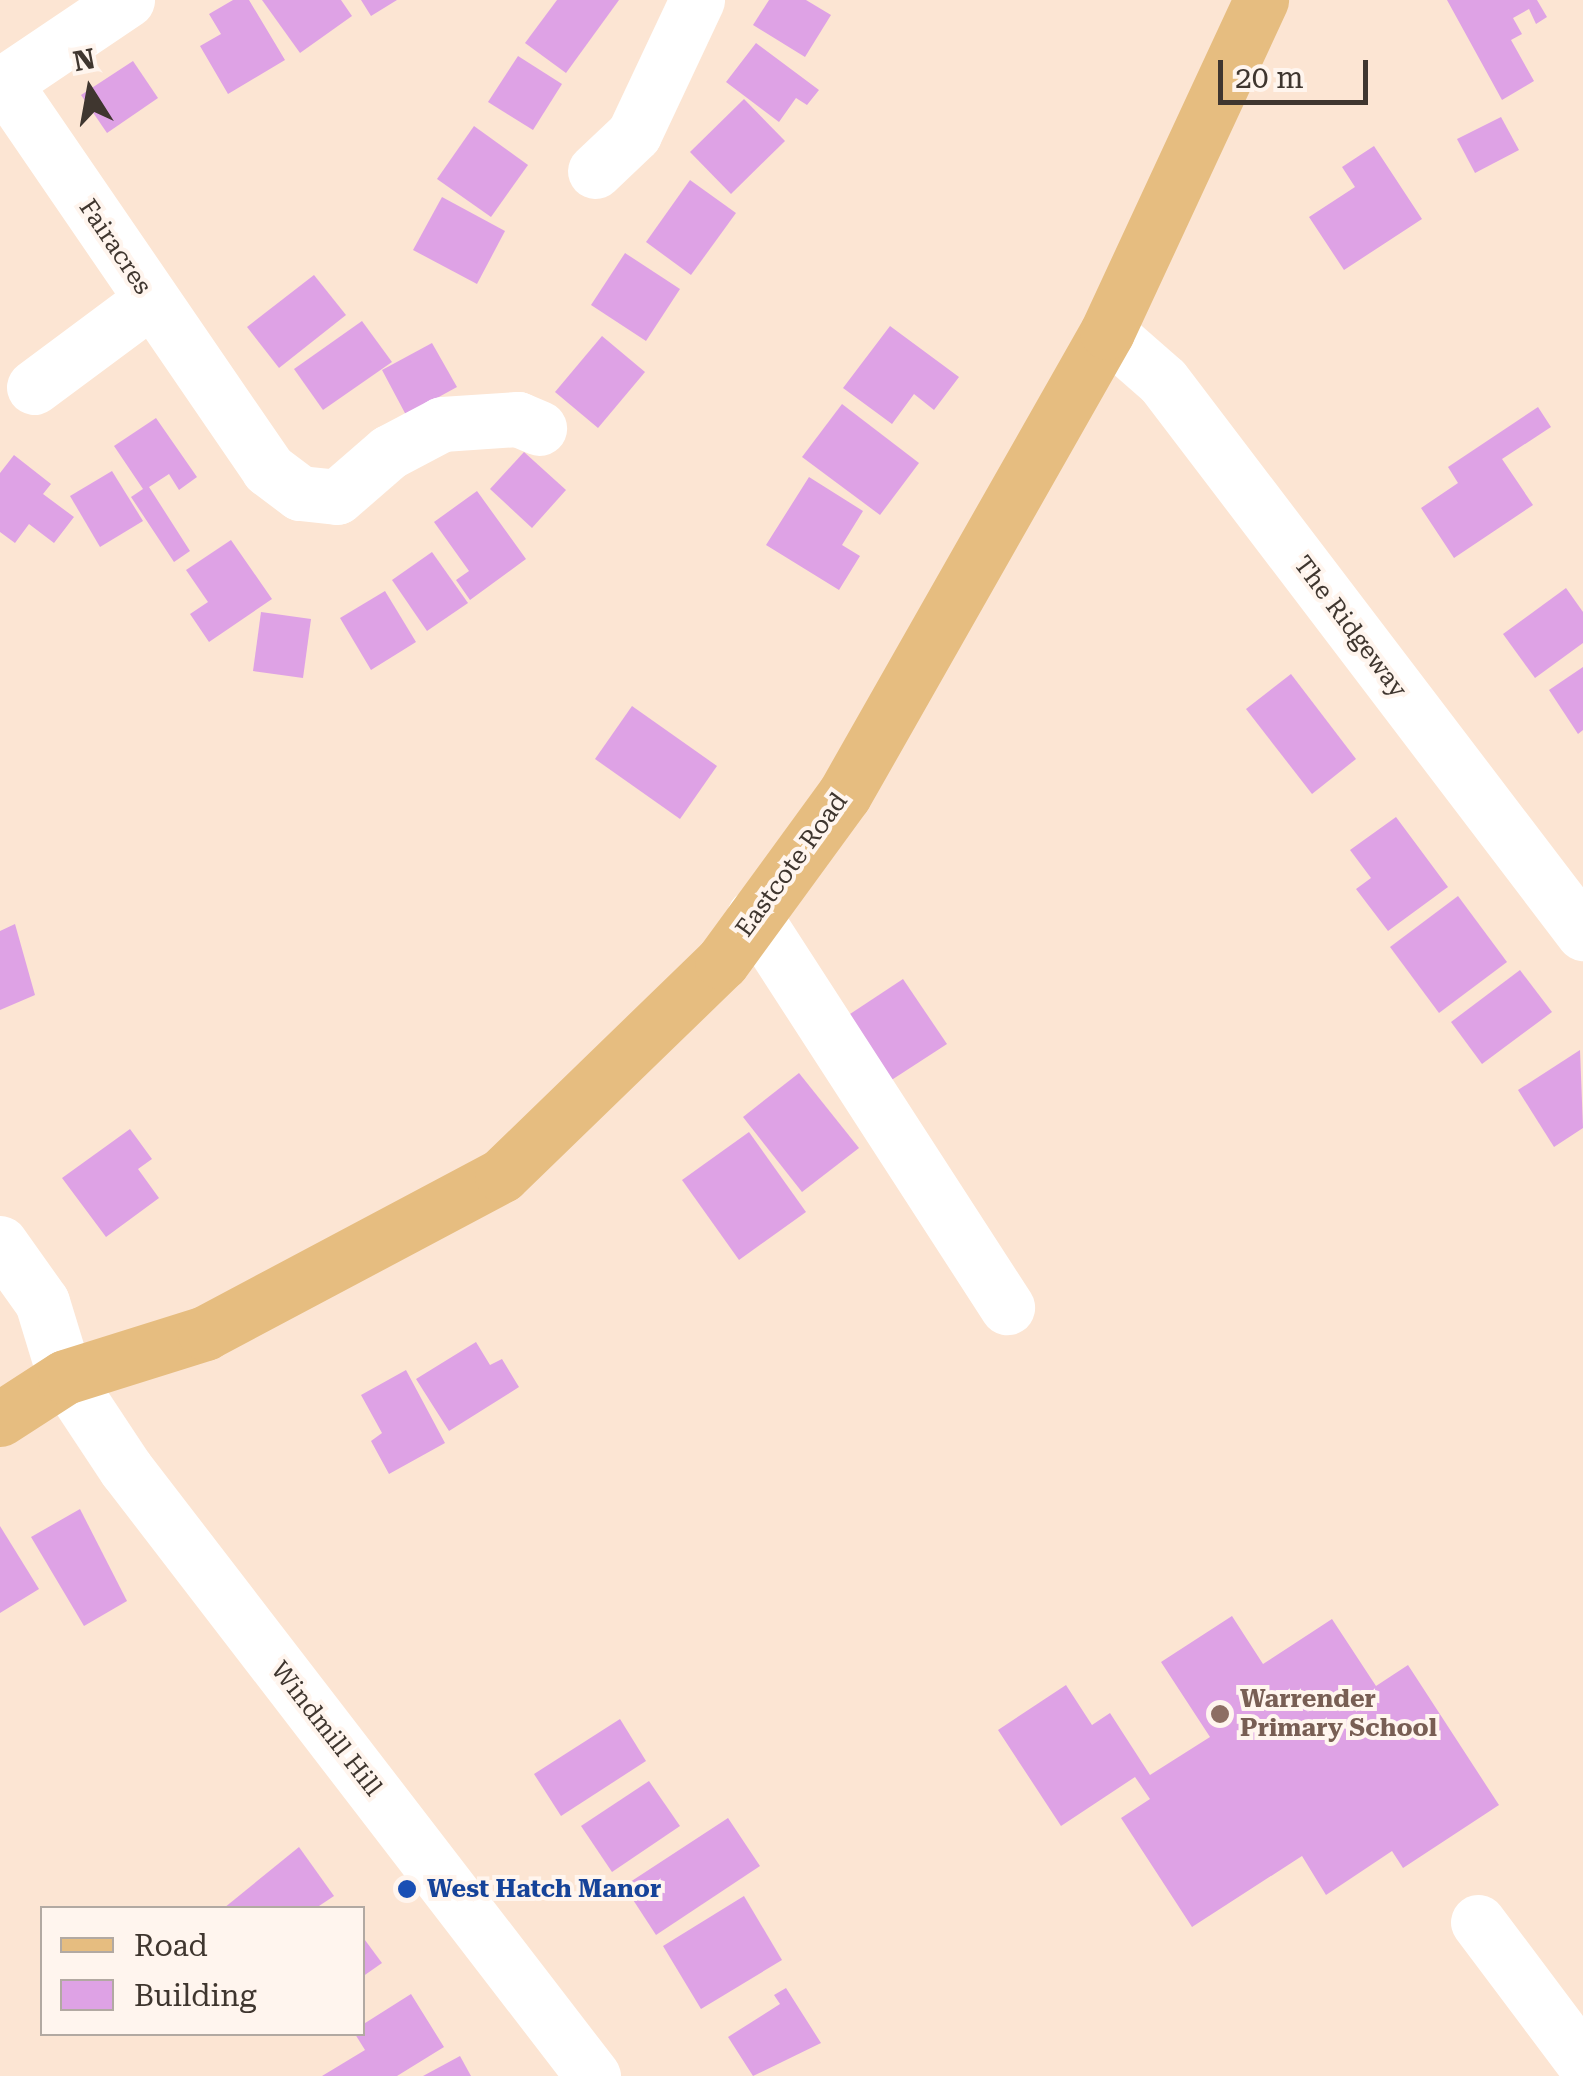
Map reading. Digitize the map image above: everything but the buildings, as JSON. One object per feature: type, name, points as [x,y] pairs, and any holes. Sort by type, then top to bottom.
[{"type":"main road","name":"Eastcote Road","points":[[0,1418],[64,1377],[205,1333],[502,1175],[637,1052],[754,916],[844,795],[1107,332],[1262,0]]},
{"type":"street","name":"Fairacres","points":[[128,0],[2,82],[268,469],[300,493],[337,497],[389,452],[442,424],[485,418],[539,428]]},
{"type":"street","points":[[595,171],[634,134],[696,0]]},
{"type":"street","points":[[34,388],[151,300]]},
{"type":"street","name":"The Ridgeway","points":[[1107,332],[1163,381],[1583,933]]},
{"type":"street","points":[[754,916],[1007,1307]]},
{"type":"street","points":[[0,1243],[42,1302],[64,1377]]},
{"type":"street","name":"Windmill Hill","points":[[64,1377],[593,2076]]},
{"type":"street","points":[[1478,1922],[1583,2062]]},
{"type":"place","name":"Warrender Primary School","points":[[1220,1714]]},
{"type":"place","name":"West Hatch Manor","points":[[407,1889]]}]
